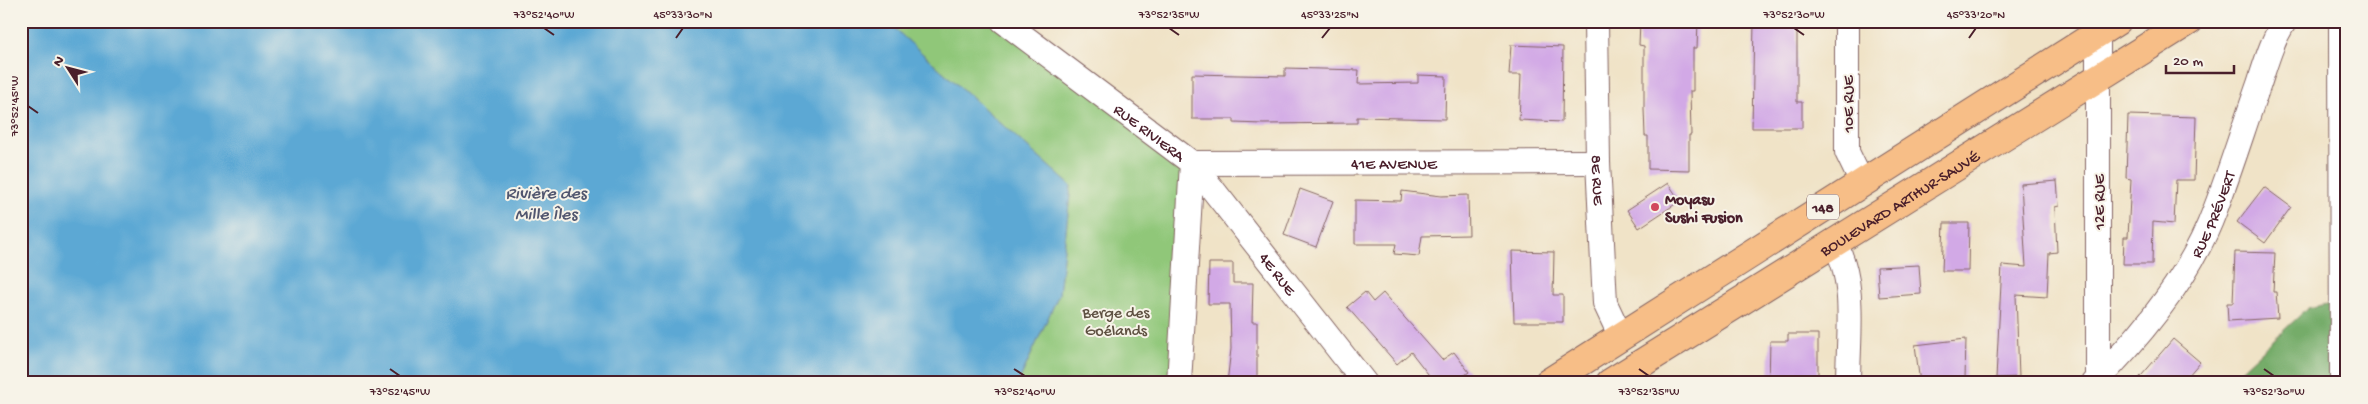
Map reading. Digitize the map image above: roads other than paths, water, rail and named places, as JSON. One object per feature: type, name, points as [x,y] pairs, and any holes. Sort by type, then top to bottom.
[{"type":"main road","name":"BOULEVARD ARTHUR-SAUVÉ","points":[[1610,383],[2188,21]]},
{"type":"main road","name":"148","points":[[1548,383],[1620,335],[1862,183],[2105,25]]},
{"type":"street","name":"RUE RIVIERA","points":[[1003,21],[1192,162],[1178,383]]},
{"type":"street","name":"8E RUE","points":[[1596,21],[1598,162],[1605,303],[1620,335]]},
{"type":"street","name":"10E RUE","points":[[1847,21],[1847,152],[1862,183]]},
{"type":"street","name":"RUE PRÉVERT","points":[[2096,381],[2160,306],[2196,252],[2215,211],[2264,68],[2284,21]]},
{"type":"street","points":[[2341,21],[2342,383]]},
{"type":"street","name":"12E RUE","points":[[2096,381],[2099,78],[2105,25]]},
{"type":"street","name":"41E AVENUE","points":[[1192,162],[1598,162]]},
{"type":"street","name":"4E RUE","points":[[1192,162],[1365,383]]},
{"type":"street","points":[[1834,241],[1842,256],[1848,278],[1848,383]]},
{"type":"water","name":"Rivière des Mille Îles","points":[[21,21],[886,21],[1071,186],[1059,294],[1018,383],[21,383]]},
{"type":"place","name":"Moyasu Sushi Fusion","points":[[1655,207]]},
{"type":"park label","name":"Berge des Goélands","points":[[1116,320]]}]
